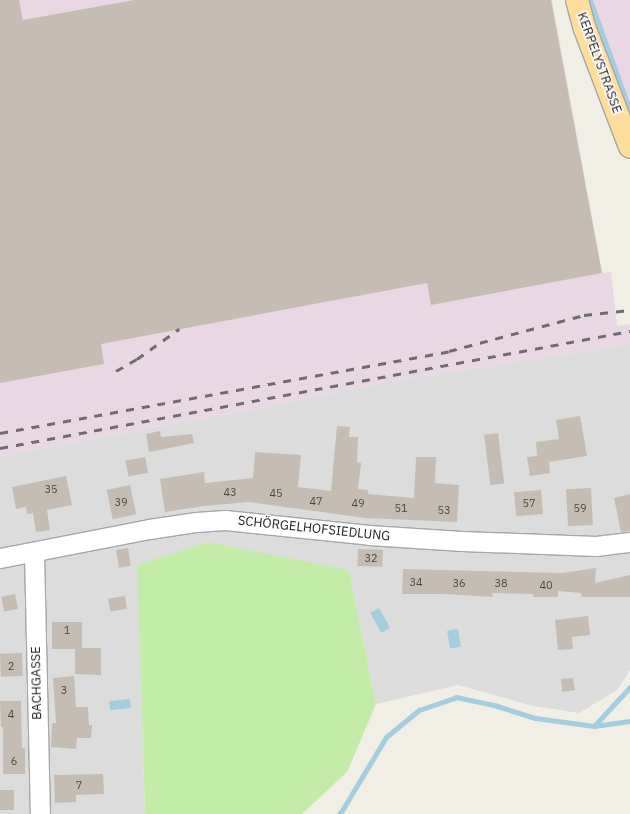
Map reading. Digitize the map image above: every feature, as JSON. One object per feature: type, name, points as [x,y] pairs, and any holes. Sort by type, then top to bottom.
[{"type":"main road","name":"KERPELYSTRASSE","points":[[577,0],[586,29],[630,147]]},
{"type":"street","name":"SCHÖRGELHOFSIEDLUNG","points":[[0,558],[196,522],[225,520],[369,535],[462,542],[596,546],[630,542]]},
{"type":"street","name":"BACHGASSE","points":[[34,552],[40,814]]},
{"type":"shaded area","points":[[0,0],[552,0],[602,273],[611,272],[617,326],[630,324],[630,344],[390,381],[259,408],[0,456]]},
{"type":"shaded area","points":[[587,0],[630,0],[630,118],[592,15]]},
{"type":"shaded area","points":[[630,344],[630,670],[617,690],[579,713],[533,706],[458,685],[376,704],[349,570],[142,728],[145,814],[0,814],[0,456],[259,408],[390,381]]},
{"type":"green space","points":[[207,542],[349,570],[376,704],[347,772],[302,814],[145,814],[137,565]]},
{"type":"water","points":[[379,608],[390,628],[381,633],[370,613]]},
{"type":"water","points":[[458,629],[461,647],[450,648],[447,631]]},
{"type":"water","points":[[130,699],[131,708],[110,710],[109,701]]},
{"type":"building","points":[[0,0],[19,0],[23,20],[134,0],[551,0],[602,273],[431,305],[427,283],[101,344],[104,364],[0,383]]},
{"type":"building","points":[[580,416],[587,456],[549,462],[550,473],[530,476],[527,457],[537,456],[536,442],[559,439],[556,420]]},
{"type":"building","points":[[337,426],[350,427],[349,437],[358,437],[357,462],[361,463],[358,489],[368,490],[368,494],[414,498],[416,457],[436,457],[435,483],[459,485],[457,522],[365,518],[249,502],[204,506],[165,512],[160,479],[204,472],[205,483],[253,478],[255,452],[301,455],[298,487],[331,491]]},
{"type":"building","points":[[160,431],[161,437],[192,434],[194,443],[149,452],[146,434]]},
{"type":"building","points":[[498,433],[504,484],[490,485],[484,435]]},
{"type":"building","points":[[145,457],[148,473],[128,477],[125,461]]},
{"type":"building","points":[[66,476],[72,505],[47,510],[50,530],[36,532],[33,513],[27,514],[26,507],[16,509],[12,487]]},
{"type":"building","points":[[130,485],[136,514],[113,519],[107,490]]},
{"type":"building","points":[[591,488],[593,525],[568,526],[566,489]]},
{"type":"building","points":[[541,490],[543,514],[516,516],[514,492]]},
{"type":"building","points":[[630,494],[630,531],[621,532],[614,498]]},
{"type":"building","points":[[128,548],[131,566],[119,568],[116,550]]},
{"type":"building","points":[[358,549],[383,550],[382,567],[357,566]]},
{"type":"building","points":[[596,568],[595,583],[630,575],[630,597],[582,597],[581,593],[558,591],[558,597],[533,597],[533,594],[492,593],[493,597],[446,594],[402,594],[403,569],[563,573]]},
{"type":"building","points":[[15,594],[18,609],[4,611],[1,597]]},
{"type":"building","points":[[125,596],[127,609],[110,611],[108,599]]},
{"type":"building","points":[[588,616],[590,635],[572,637],[573,649],[558,650],[555,620]]},
{"type":"building","points":[[52,622],[82,622],[82,648],[101,648],[101,675],[75,674],[75,649],[52,649]]},
{"type":"building","points":[[22,653],[23,676],[1,677],[0,654]]},
{"type":"building","points":[[74,676],[76,707],[88,707],[89,725],[92,725],[91,738],[77,738],[76,749],[51,747],[52,723],[56,723],[53,678]]},
{"type":"building","points":[[573,678],[575,690],[562,692],[561,679]]},
{"type":"building","points":[[0,701],[21,701],[22,748],[25,748],[25,774],[3,774],[3,727],[1,727]]},
{"type":"building","points":[[103,774],[104,794],[76,795],[76,802],[55,803],[54,775]]},
{"type":"building","points":[[0,790],[14,790],[14,810],[0,810]]},
{"type":"waterway","points":[[590,0],[630,111]]},
{"type":"waterway","points":[[339,814],[386,737],[419,710],[456,697],[494,705],[535,718],[594,726],[630,687]]},
{"type":"waterway","points":[[594,726],[630,721]]},
{"type":"railway","points":[[0,433],[449,351],[584,315],[630,310]]},
{"type":"railway","points":[[116,371],[137,359],[179,329]]},
{"type":"railway","points":[[0,448],[630,331]]}]
